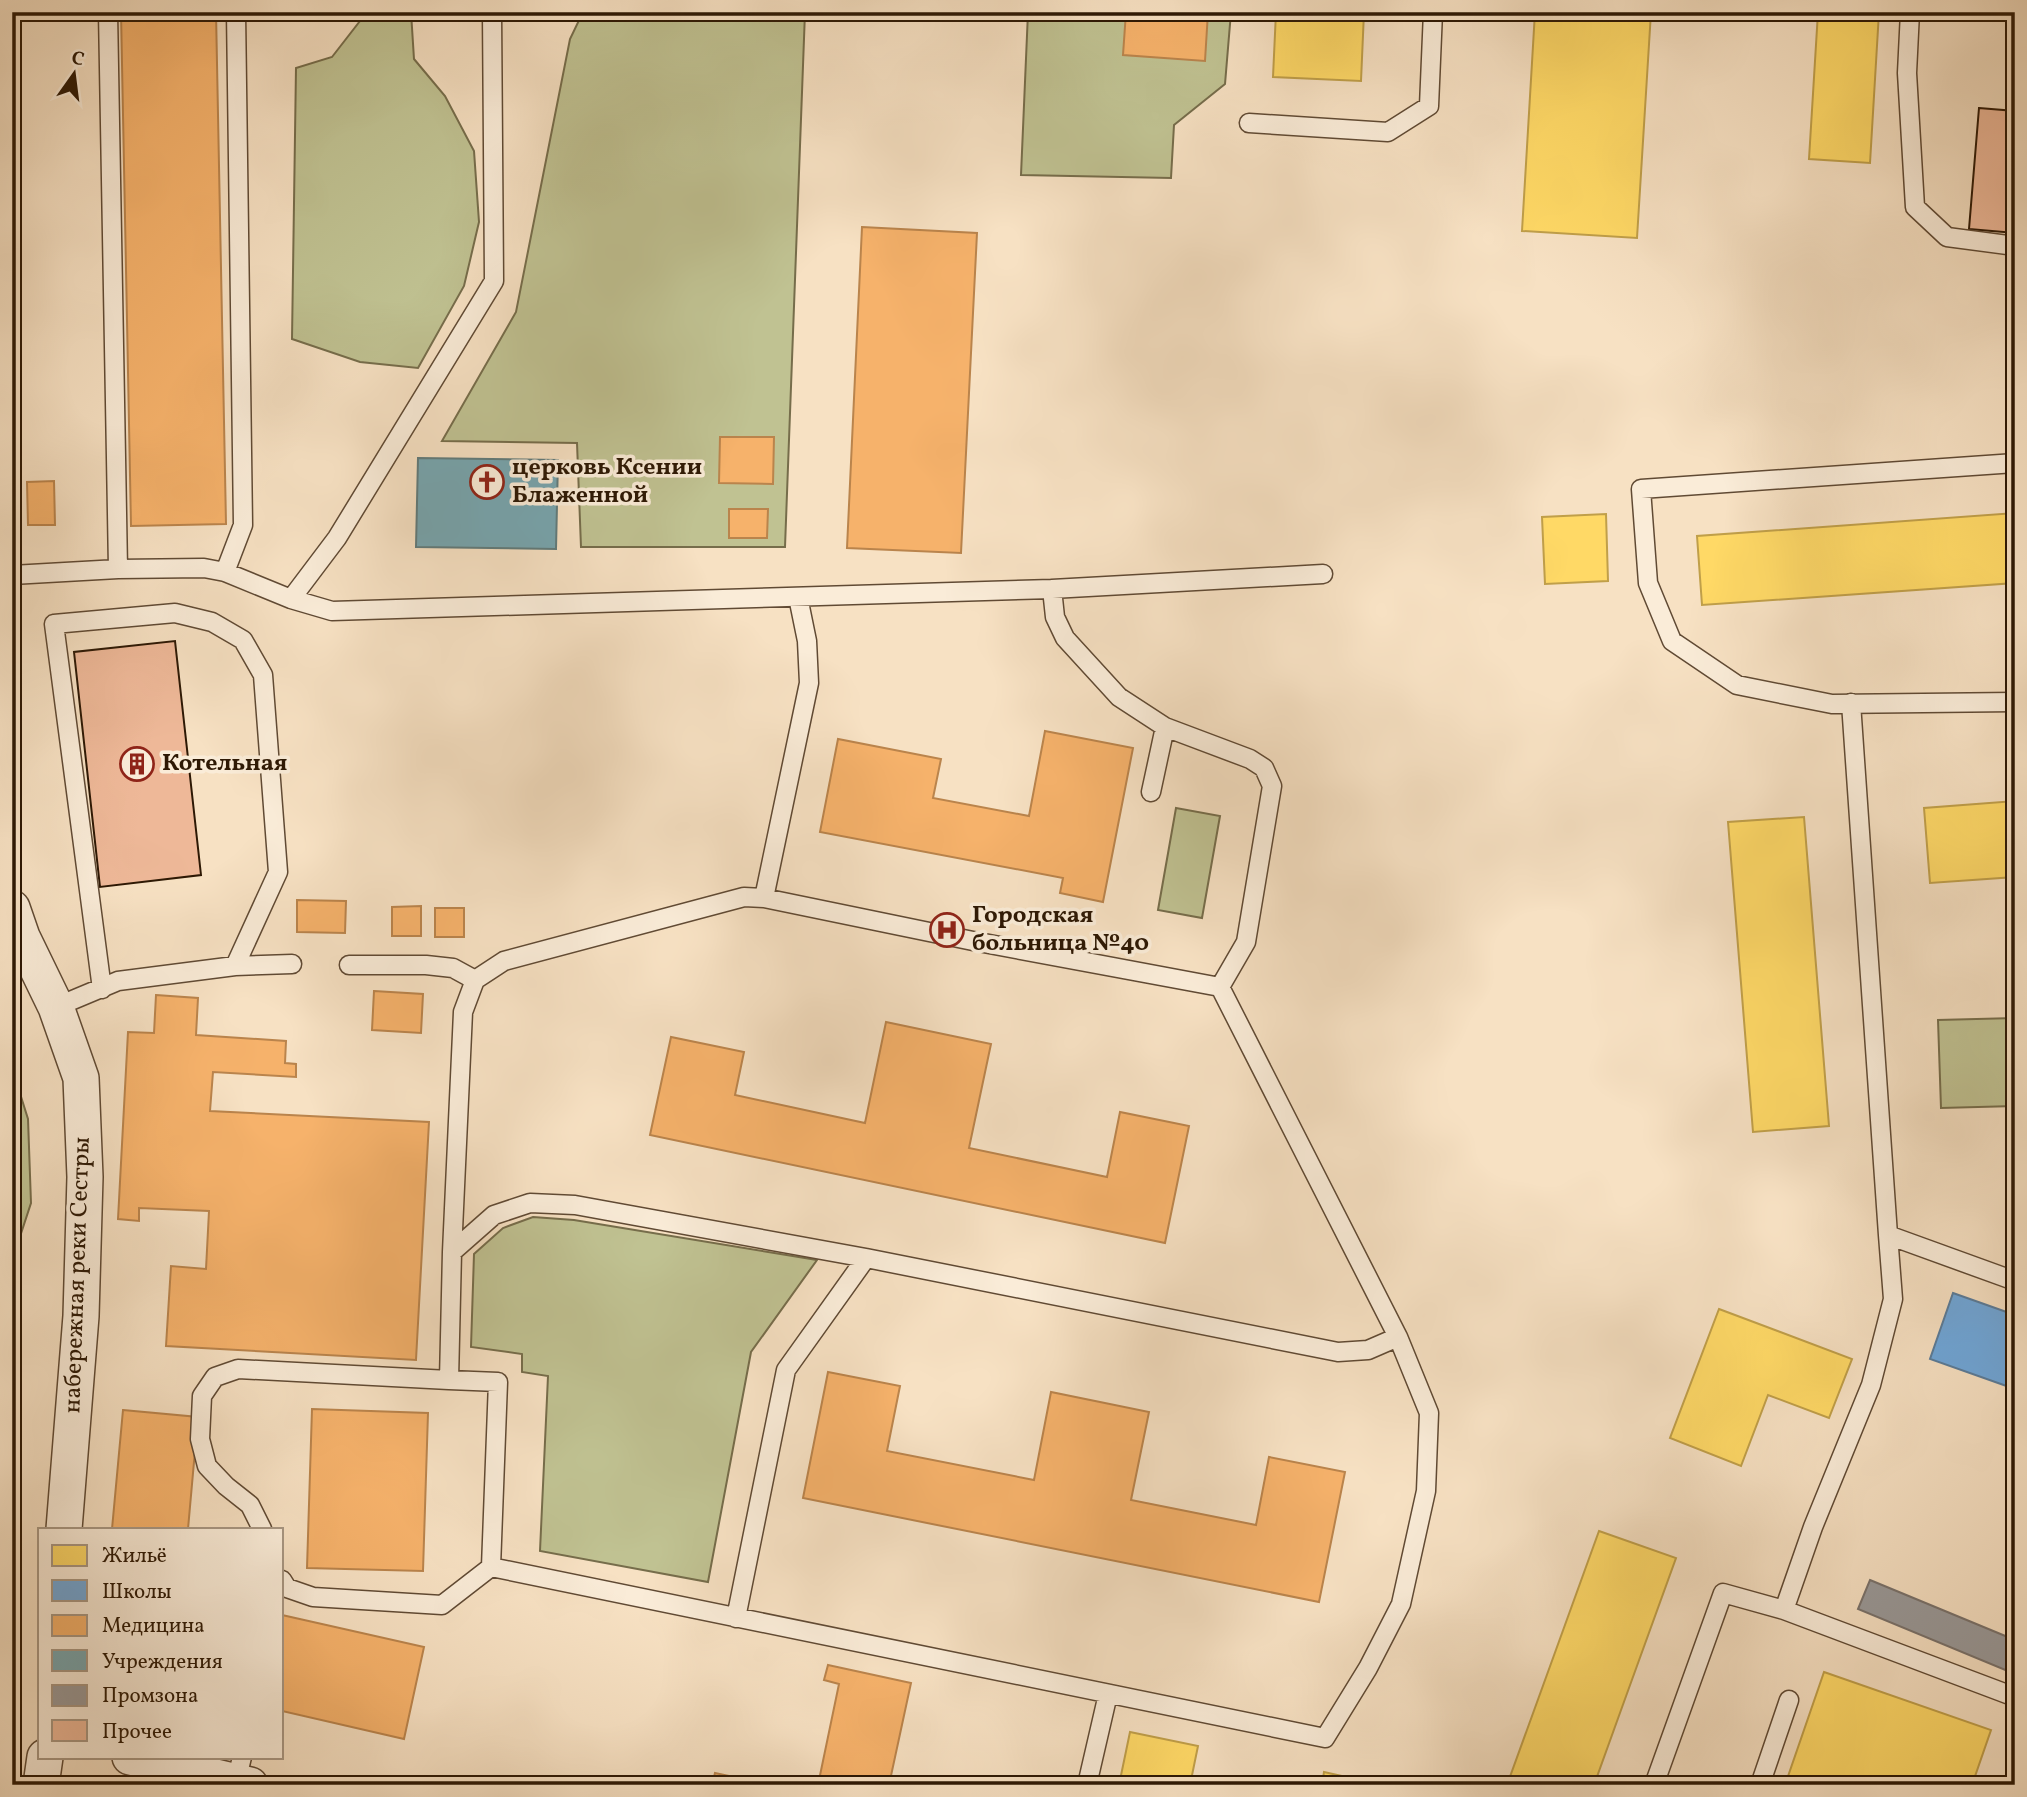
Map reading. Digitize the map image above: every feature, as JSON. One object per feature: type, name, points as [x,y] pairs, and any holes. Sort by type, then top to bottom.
[{"type":"street","name":"набережная реки Сестры","points":[[12,908],[22,937],[56,1007],[81,1078],[85,1177],[81,1316],[64,1528]]},
{"type":"street","points":[[41,1785],[45,1758]]},
{"type":"street","points":[[137,1758],[243,1774]]},
{"type":"lane","points":[[108,12],[118,569]]},
{"type":"lane","points":[[225,572],[243,525],[236,12]]},
{"type":"lane","points":[[291,599],[337,538],[494,281],[492,12]]},
{"type":"lane","points":[[1249,122],[1388,132],[1429,106],[1433,12]]},
{"type":"lane","points":[[1910,12],[1907,73],[1915,207],[1947,237],[2015,246]]},
{"type":"lane","points":[[2015,463],[1642,489],[1648,583],[1672,641],[1737,685],[1832,704],[2015,702]]},
{"type":"lane","points":[[12,575],[118,569],[204,568],[225,572],[291,599],[332,611],[1052,589],[1324,574]]},
{"type":"lane","points":[[1052,589],[1055,617],[1065,638],[1119,698],[1165,727],[1250,759],[1264,768],[1272,786],[1245,942],[1220,987]]},
{"type":"lane","points":[[764,898],[809,683],[807,641],[798,597]]},
{"type":"lane","points":[[102,989],[54,624],[175,613],[212,622],[243,640],[263,675],[278,872],[235,965]]},
{"type":"lane","points":[[1784,1610],[1813,1527],[1871,1385],[1893,1299],[1852,703]]},
{"type":"lane","points":[[1151,792],[1165,727]]},
{"type":"lane","points":[[449,1380],[463,1012],[475,980],[504,961],[744,897],[764,898],[973,941],[1220,987]]},
{"type":"lane","points":[[56,1007],[118,981],[235,965],[292,964]]},
{"type":"lane","points":[[349,965],[426,965],[453,968],[475,980]]},
{"type":"lane","points":[[284,1583],[287,1588],[313,1597],[442,1605],[491,1567],[1325,1738],[1368,1668],[1401,1604],[1426,1491],[1429,1413],[1398,1337],[1220,987]]},
{"type":"lane","points":[[452,1252],[494,1215],[530,1203],[575,1205],[866,1258],[1338,1352],[1368,1350],[1398,1337]]},
{"type":"lane","points":[[1888,1235],[2015,1281]]},
{"type":"lane","points":[[736,1618],[786,1370],[866,1258]]},
{"type":"lane","points":[[262,1528],[250,1505],[207,1466],[200,1439],[202,1396],[215,1377],[238,1369],[498,1382],[491,1567]]},
{"type":"lane","points":[[1654,1785],[1723,1593],[1784,1610],[2015,1697]]},
{"type":"lane","points":[[1087,1785],[1108,1694]]},
{"type":"lane","points":[[1760,1785],[1789,1700]]},
{"type":"green space","points":[[367,12],[411,12],[414,59],[445,96],[474,151],[479,222],[464,286],[418,368],[360,362],[292,339],[296,68],[332,57]]},
{"type":"green space","points":[[583,12],[805,12],[785,547],[581,547],[577,443],[442,441],[516,312],[570,39]]},
{"type":"green space","points":[[1028,12],[1231,12],[1225,84],[1174,125],[1171,178],[1021,175]]},
{"type":"green space","points":[[1176,808],[1220,816],[1202,918],[1158,910]]},
{"type":"green space","points":[[2015,1018],[2015,1106],[1941,1108],[1938,1020]]},
{"type":"green space","points":[[12,1068],[28,1119],[31,1203],[12,1261]]},
{"type":"green space","points":[[533,1217],[574,1220],[817,1260],[751,1352],[708,1582],[540,1551],[548,1376],[522,1372],[522,1354],[471,1347],[474,1254],[503,1228]]},
{"type":"building: Жильё","points":[[1276,12],[1364,12],[1361,81],[1273,77]]},
{"type":"building: Жильё","points":[[1535,12],[1651,12],[1637,238],[1522,231]]},
{"type":"building: Жильё","points":[[1818,12],[1879,12],[1870,163],[1809,159]]},
{"type":"building: Жильё","points":[[2015,513],[2015,583],[1702,605],[1697,536]]},
{"type":"building: Жильё","points":[[1606,514],[1608,581],[1545,584],[1542,517]]},
{"type":"building: Жильё","points":[[2015,801],[2015,877],[1930,883],[1924,808]]},
{"type":"building: Жильё","points":[[1804,817],[1829,1126],[1753,1132],[1728,822]]},
{"type":"building: Жильё","points":[[1719,1309],[1852,1359],[1829,1418],[1768,1395],[1741,1466],[1670,1438]]},
{"type":"building: Жильё","points":[[1599,1531],[1676,1558],[1594,1785],[1507,1785]]},
{"type":"building: Жильё","points":[[1824,1672],[1991,1730],[1972,1785],[1785,1785]]},
{"type":"building: Жильё","points":[[1130,1732],[1198,1746],[1190,1785],[1119,1785]]},
{"type":"building: Жильё","points":[[1324,1772],[1382,1785],[1322,1785]]},
{"type":"building: Школы","points":[[1953,1293],[2015,1315],[2015,1389],[1930,1359]]},
{"type":"building: Медицина","points":[[121,12],[216,12],[226,524],[131,526]]},
{"type":"building: Медицина","points":[[1126,12],[1208,12],[1205,61],[1123,55]]},
{"type":"building: Медицина","points":[[862,227],[977,233],[961,553],[847,548]]},
{"type":"building: Медицина","points":[[720,437],[774,437],[773,484],[719,483]]},
{"type":"building: Медицина","points":[[54,481],[55,525],[28,525],[27,482]]},
{"type":"building: Медицина","points":[[729,509],[768,509],[767,538],[729,538]]},
{"type":"building: Медицина","points":[[1045,731],[1133,748],[1103,902],[1060,893],[1063,878],[820,832],[838,739],[941,759],[933,798],[1029,816]]},
{"type":"building: Медицина","points":[[297,900],[346,901],[345,933],[297,932]]},
{"type":"building: Медицина","points":[[421,906],[421,936],[392,936],[392,907]]},
{"type":"building: Медицина","points":[[435,908],[464,908],[464,937],[435,937]]},
{"type":"building: Медицина","points":[[374,991],[423,994],[421,1033],[372,1030]]},
{"type":"building: Медицина","points":[[156,995],[198,998],[196,1035],[286,1041],[285,1063],[296,1064],[296,1077],[213,1072],[210,1111],[429,1122],[416,1360],[166,1346],[171,1266],[206,1269],[209,1211],[139,1208],[139,1221],[118,1219],[128,1032],[154,1033]]},
{"type":"building: Медицина","points":[[886,1022],[991,1044],[969,1148],[1107,1177],[1120,1112],[1189,1126],[1165,1243],[650,1135],[671,1037],[744,1052],[735,1095],[865,1123]]},
{"type":"building: Медицина","points":[[828,1372],[900,1386],[887,1451],[1034,1480],[1051,1392],[1149,1412],[1131,1500],[1256,1525],[1269,1457],[1345,1472],[1319,1602],[803,1498]]},
{"type":"building: Медицина","points":[[312,1409],[428,1413],[423,1571],[307,1568]]},
{"type":"building: Медицина","points":[[123,1410],[198,1417],[188,1528],[112,1528]]},
{"type":"building: Медицина","points":[[284,1615],[424,1647],[404,1739],[284,1711]]},
{"type":"building: Медицина","points":[[828,1665],[911,1683],[889,1785],[818,1785],[839,1684],[824,1680]]},
{"type":"building: Медицина","points":[[715,1773],[771,1785],[712,1785]]},
{"type":"building: Учреждения","name":"церковь Ксении Блаженной","points":[[418,458],[558,460],[556,549],[416,547]]},
{"type":"building: Промзона","points":[[1870,1580],[2015,1640],[2015,1674],[1858,1609]]},
{"type":"building: Прочее","points":[[1979,108],[2015,111],[2015,233],[1969,229]]},
{"type":"building: Прочее","name":"Котельная","points":[[175,641],[201,875],[100,887],[74,652]]},
{"type":"place","name":"церковь Ксении Блаженной","points":[[487,482]]},
{"type":"place","name":"Котельная","points":[[137,764]]},
{"type":"place","name":"Городская больница №40","points":[[947,930]]}]
